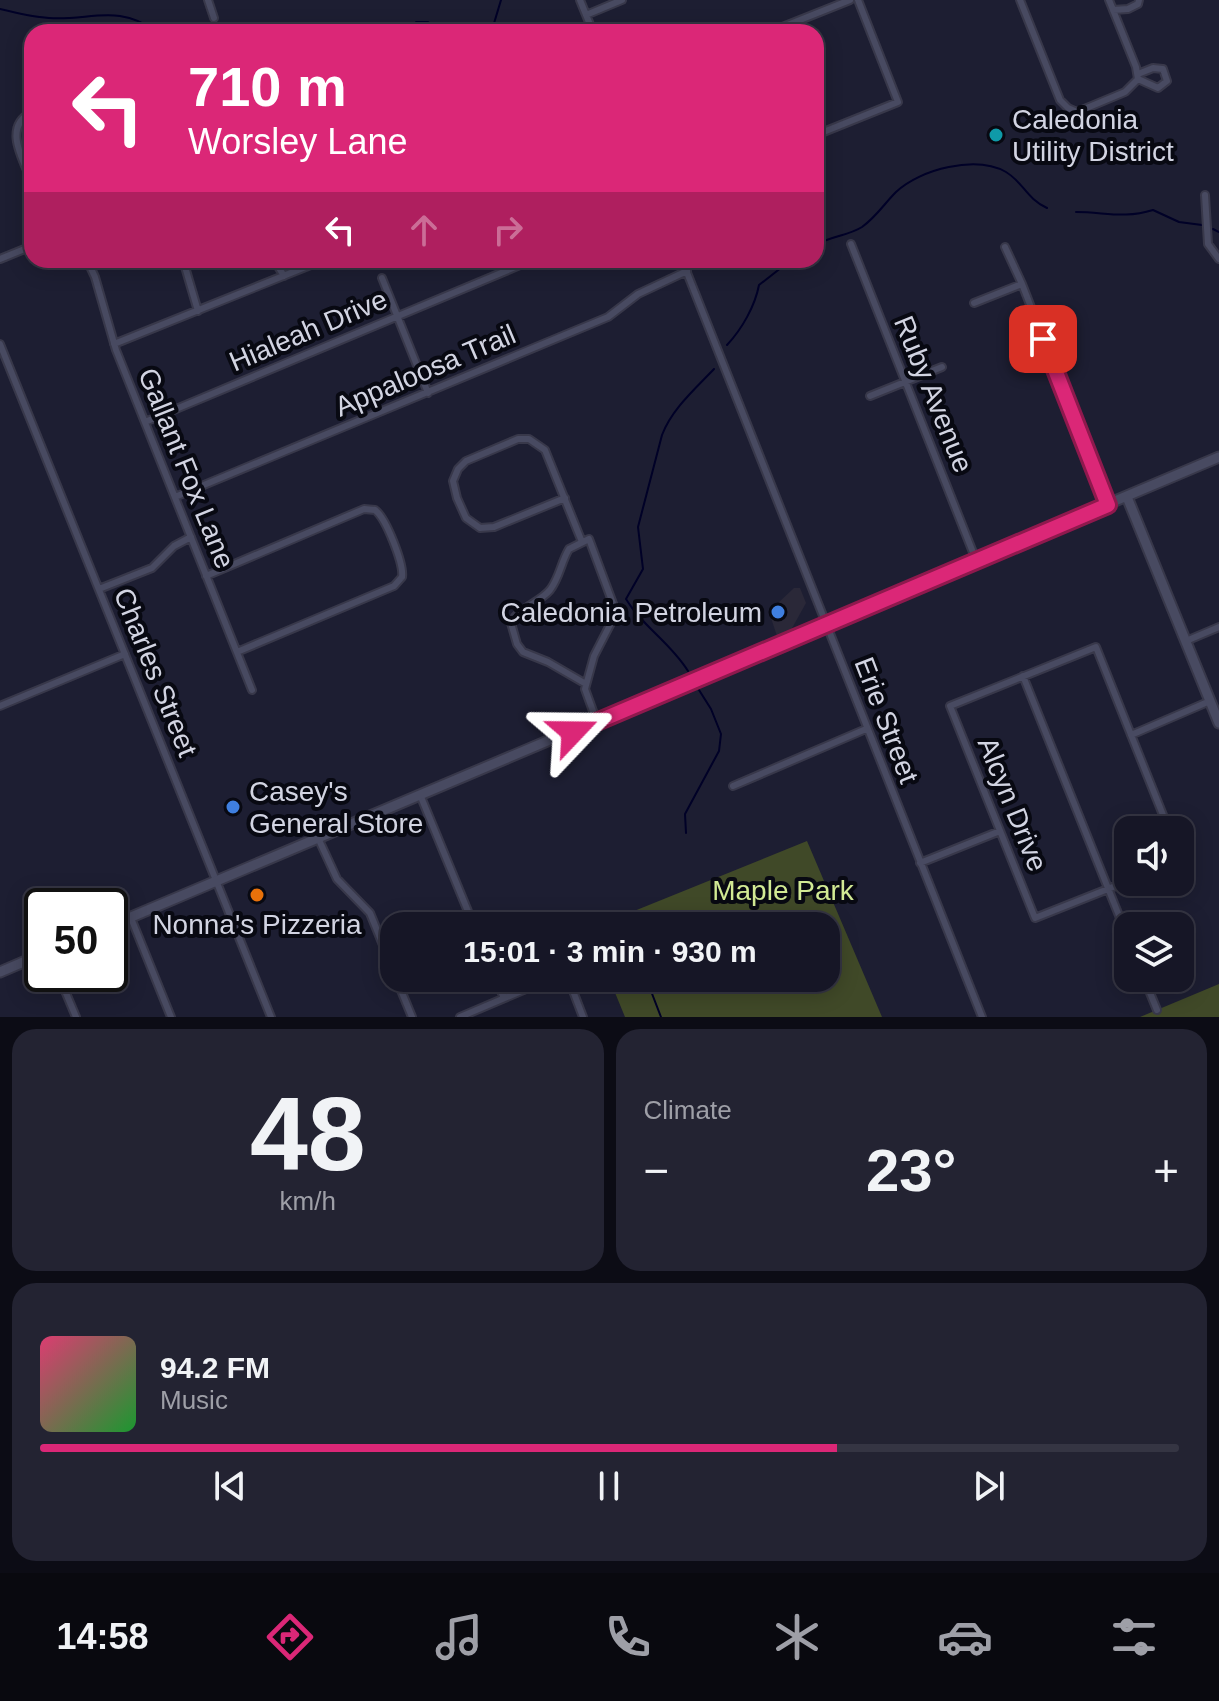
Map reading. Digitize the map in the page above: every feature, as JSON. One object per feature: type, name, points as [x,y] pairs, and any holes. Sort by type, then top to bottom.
[{"type":"main road","points":[[128,919],[1219,457]]},
{"type":"main road","points":[[1127,497],[1219,723]]},
{"type":"main road","points":[[0,972],[24,962]]},
{"type":"street","points":[[208,0],[214,18]]},
{"type":"street","points":[[580,0],[590,24]]},
{"type":"street","points":[[586,15],[622,0]]},
{"type":"street","points":[[791,24],[850,0]]},
{"type":"street","points":[[824,129],[898,102],[858,0]]},
{"type":"street","points":[[1020,0],[1060,100],[1073,110],[1085,111],[1125,92],[1138,76],[1109,0]]},
{"type":"street","points":[[1113,10],[1128,9],[1138,4],[1139,0]]},
{"type":"street","points":[[24,119],[18,124],[16,142],[24,162]]},
{"type":"street","points":[[8,120],[18,124]]},
{"type":"street","points":[[1205,195],[1208,244],[1219,259]]},
{"type":"street","name":"Ruby Avenue","points":[[851,244],[976,560]]},
{"type":"street","points":[[1005,247],[1108,505]]},
{"type":"street","points":[[0,259],[24,249]]},
{"type":"street","name":"Gallant Fox Lane","points":[[91,268],[114,344],[252,690]]},
{"type":"street","points":[[185,268],[198,311]]},
{"type":"street","points":[[279,268],[284,276]]},
{"type":"street","points":[[114,344],[304,268]]},
{"type":"street","name":"Hialeah Drive","points":[[145,422],[513,268]]},
{"type":"street","name":"Erie Street","points":[[686,268],[982,1017]]},
{"type":"street","name":"Appaloosa Trail","points":[[175,497],[608,317],[638,294],[687,271]]},
{"type":"street","points":[[382,278],[428,393]]},
{"type":"street","points":[[974,303],[1022,284]]},
{"type":"street","name":"Charles Street","points":[[0,344],[271,1017]]},
{"type":"street","points":[[870,396],[942,367]]},
{"type":"street","points":[[565,498],[494,527],[480,528],[465,516],[453,481],[466,461],[518,439],[529,439],[545,450],[615,609],[594,656],[586,684],[586,694],[597,722]]},
{"type":"street","points":[[206,576],[364,509],[376,506],[383,518],[406,579],[237,652]]},
{"type":"street","points":[[99,589],[152,568],[174,546],[191,537]]},
{"type":"street","points":[[586,541],[569,549],[560,574],[549,591],[512,619],[511,627],[523,652],[548,662],[586,684]]},
{"type":"street","points":[[1186,641],[1219,627]]},
{"type":"street","points":[[1117,912],[1023,676],[1096,647],[1163,816]]},
{"type":"street","points":[[0,706],[125,654]]},
{"type":"street","name":"Alcyn Drive","points":[[1023,676],[950,706],[1035,918],[1108,889]]},
{"type":"street","points":[[1131,735],[1210,701]]},
{"type":"street","points":[[733,786],[866,729]]},
{"type":"street","points":[[421,797],[468,912]]},
{"type":"street","points":[[920,863],[1000,831]]},
{"type":"street","points":[[319,840],[337,879],[370,913],[380,938]]},
{"type":"street","points":[[1108,889],[1114,887]]},
{"type":"street","points":[[131,918],[171,1017]]},
{"type":"street","points":[[66,992],[76,1017]]},
{"type":"street","points":[[402,992],[412,1017]]},
{"type":"street","points":[[501,992],[504,998]]},
{"type":"street","points":[[460,1017],[518,992]]},
{"type":"street","points":[[573,992],[583,1017]]},
{"type":"street","points":[[1150,992],[1157,1010]]},
{"type":"shaded area","name":"Caledonia Petroleum","points":[[794,588],[800,588],[806,603],[791,630],[778,639],[771,618],[777,604]]},
{"type":"green space","name":"Maple Park","points":[[807,841],[837,912],[632,912]]},
{"type":"green space","name":"Maple Park","points":[[840,918],[882,1017],[625,1017],[615,992],[840,992]]},
{"type":"green space","points":[[1219,984],[1219,1017],[1140,1017]]},
{"type":"waterway","points":[[494,24],[501,0]]},
{"type":"waterway","points":[[0,9],[49,18],[116,16],[145,24]]},
{"type":"waterway","points":[[415,24],[431,24]]},
{"type":"waterway","points":[[824,241],[862,227],[906,184],[949,167],[980,165],[1006,172],[1034,200],[1047,208]]},
{"type":"waterway","points":[[1076,212],[1124,215],[1153,210],[1179,222],[1202,225]]},
{"type":"waterway","points":[[1213,229],[1219,232]]},
{"type":"waterway","points":[[727,345],[747,317],[759,285],[781,268]]},
{"type":"waterway","points":[[688,671],[626,599],[643,569],[638,527],[662,435],[678,408],[714,369]]},
{"type":"waterway","points":[[686,833],[685,814],[719,751],[721,734],[699,690]]},
{"type":"waterway","points":[[651,992],[661,1017]]},
{"type":"place","name":"Caledonia Utility District","points":[[996,135]]},
{"type":"place","name":"Caledonia Petroleum","points":[[778,612]]},
{"type":"place","name":"Casey's General Store","points":[[233,807]]},
{"type":"place","name":"Nonna's Pizzeria","points":[[257,895]]},
{"type":"route","points":[[573,732],[1108,505],[1043,339]]}]
